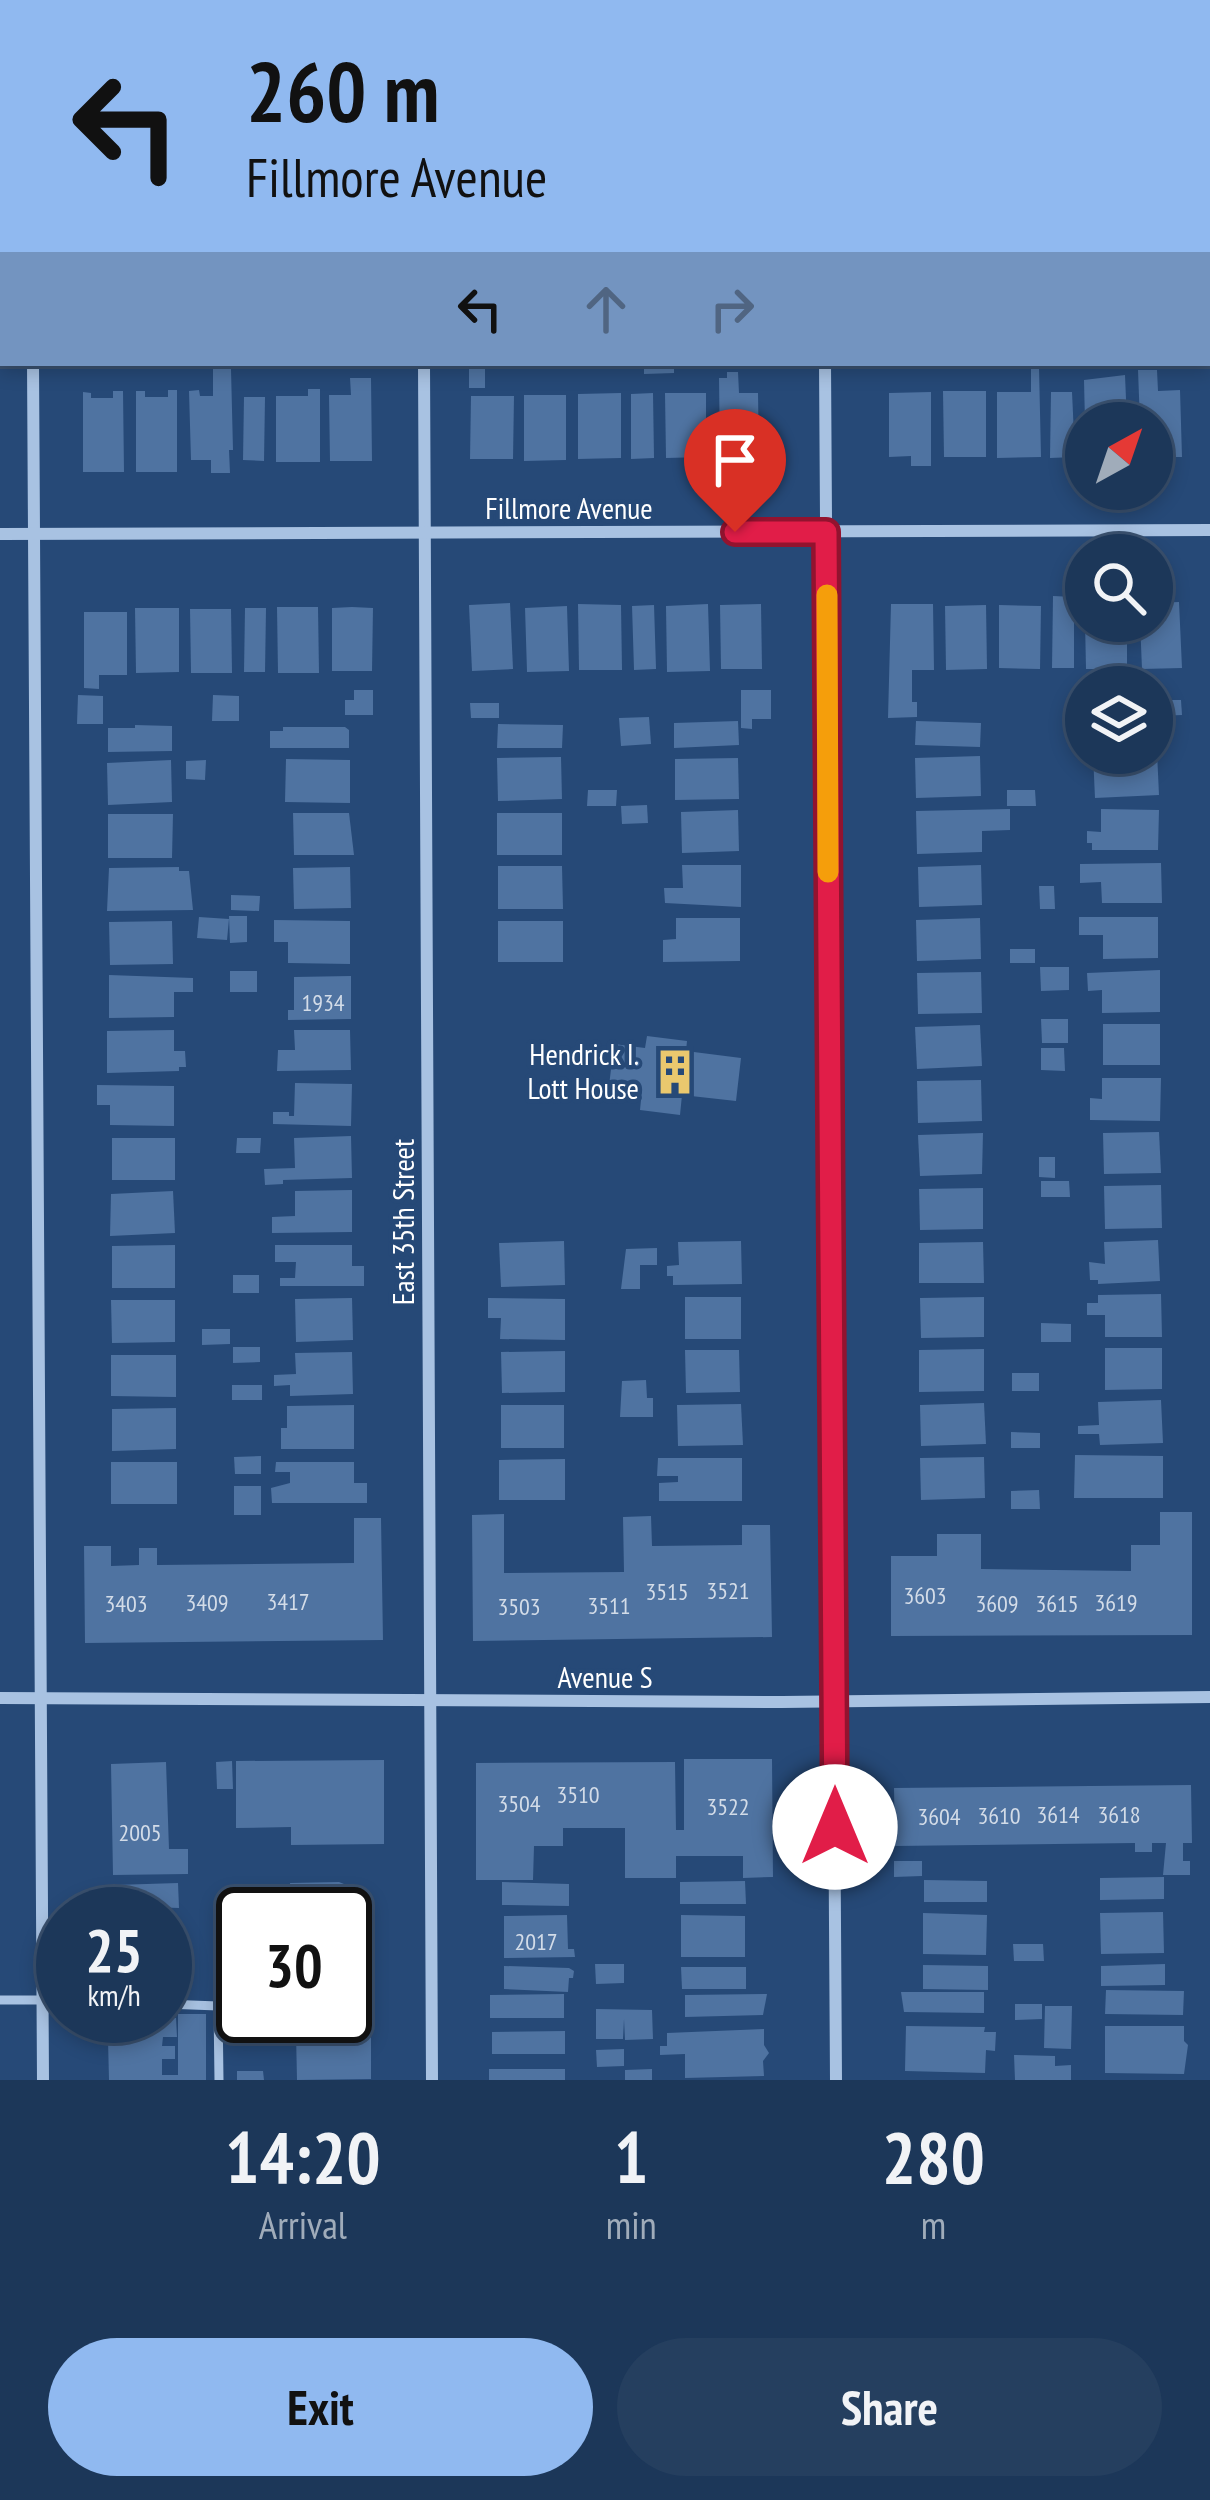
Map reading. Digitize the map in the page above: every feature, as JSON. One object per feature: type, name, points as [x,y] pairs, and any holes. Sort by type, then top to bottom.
[{"type":"street","points":[[34,366],[42,1887]]},
{"type":"street","name":"East 35th Street","points":[[424,366],[432,2080]]},
{"type":"street","points":[[825,366],[836,2080]]},
{"type":"street","name":"Fillmore Avenue","points":[[0,534],[1210,530]]},
{"type":"street","name":"Avenue S","points":[[0,1699],[834,1702],[1210,1697]]},
{"type":"street","points":[[44,2043],[44,2080]]},
{"type":"lane","points":[[0,2000],[36,1999]]},
{"type":"lane","points":[[192,2005],[218,2006],[219,2080]]},
{"type":"building","points":[[644,366],[674,366],[674,373],[644,374]]},
{"type":"building","points":[[469,367],[485,367],[485,388],[469,388]]},
{"type":"building","points":[[1031,367],[1039,367],[1041,457],[997,458],[997,392],[1031,392]]},
{"type":"building","points":[[213,369],[231,369],[230,473],[211,473],[211,460],[191,460],[189,391],[213,396]]},
{"type":"building","points":[[1138,370],[1157,370],[1158,391],[1180,390],[1182,457],[1173,457],[1173,402],[1139,402]]},
{"type":"building","points":[[727,372],[738,372],[739,393],[758,393],[759,457],[720,458],[719,378],[727,378]]},
{"type":"building","points":[[1125,375],[1126,402],[1085,402],[1084,380]]},
{"type":"building","points":[[350,378],[371,378],[372,461],[330,461],[329,395],[351,395]]},
{"type":"building","points":[[308,389],[320,389],[320,462],[276,462],[276,396],[308,396]]},
{"type":"building","points":[[168,390],[177,390],[177,472],[136,472],[136,391],[145,391],[145,397],[168,397]]},
{"type":"building","points":[[113,391],[123,391],[124,472],[83,472],[83,392],[91,393],[91,398],[113,398]]},
{"type":"building","points":[[943,391],[986,391],[986,457],[944,457]]},
{"type":"building","points":[[931,392],[931,466],[911,466],[911,456],[889,457],[889,393]]},
{"type":"building","points":[[1051,392],[1072,392],[1072,402],[1065,402],[1065,457],[1050,458]]},
{"type":"building","points":[[621,393],[621,458],[578,459],[578,394]]},
{"type":"building","points":[[653,393],[654,458],[631,459],[631,394]]},
{"type":"building","points":[[665,393],[706,393],[706,457],[666,458]]},
{"type":"building","points":[[524,395],[566,395],[566,460],[524,461]]},
{"type":"building","points":[[471,396],[514,396],[513,459],[470,459]]},
{"type":"building","points":[[244,397],[265,397],[264,461],[243,460]]},
{"type":"building","points":[[1053,596],[1065,597],[1065,642],[1074,642],[1074,666],[1052,668]]},
{"type":"building","points":[[1173,602],[1179,602],[1182,668],[1142,666],[1141,642],[1173,642]]},
{"type":"building","points":[[510,603],[513,669],[472,671],[469,605]]},
{"type":"building","points":[[578,604],[621,605],[622,670],[579,670]]},
{"type":"building","points":[[708,604],[710,671],[667,672],[666,606]]},
{"type":"building","points":[[761,604],[762,669],[721,669],[720,605]]},
{"type":"building","points":[[891,604],[933,604],[934,670],[912,670],[917,717],[888,718]]},
{"type":"building","points":[[654,605],[656,669],[634,670],[632,606]]},
{"type":"building","points":[[986,605],[987,669],[946,670],[945,606]]},
{"type":"building","points":[[999,605],[1041,606],[1040,669],[999,668]]},
{"type":"building","points":[[567,606],[569,671],[527,672],[525,608]]},
{"type":"building","points":[[277,607],[318,607],[319,673],[278,673]]},
{"type":"building","points":[[135,608],[179,608],[179,672],[136,673]]},
{"type":"building","points":[[245,608],[266,608],[265,672],[244,672]]},
{"type":"building","points":[[332,608],[373,608],[372,671],[332,671]]},
{"type":"building","points":[[190,609],[231,609],[232,673],[191,673]]},
{"type":"building","points":[[84,612],[127,612],[127,675],[99,675],[99,689],[84,688]]},
{"type":"building","points":[[1085,642],[1127,642],[1127,666],[1086,666]]},
{"type":"building","points":[[354,690],[373,690],[373,715],[345,715],[345,700],[354,700]]},
{"type":"building","points":[[741,690],[771,690],[771,719],[752,719],[752,729],[741,728]]},
{"type":"building","points":[[78,695],[103,696],[103,724],[77,724]]},
{"type":"building","points":[[213,695],[239,696],[239,721],[212,721]]},
{"type":"building","points":[[1173,700],[1181,700],[1182,715],[1173,715]]},
{"type":"building","points":[[470,703],[499,703],[499,718],[471,718]]},
{"type":"building","points":[[649,717],[651,744],[621,746],[619,718]]},
{"type":"building","points":[[738,721],[739,745],[674,748],[674,723]]},
{"type":"building","points":[[916,721],[981,723],[980,747],[915,745]]},
{"type":"building","points":[[498,724],[563,725],[562,748],[497,748]]},
{"type":"building","points":[[172,726],[172,751],[108,752],[108,728]]},
{"type":"building","points":[[283,727],[345,727],[349,748],[270,748],[270,731],[283,731]]},
{"type":"building","points":[[980,756],[981,796],[916,798],[915,758]]},
{"type":"building","points":[[561,757],[562,799],[498,801],[497,758]]},
{"type":"building","points":[[738,758],[739,799],[675,800],[675,759]]},
{"type":"building","points":[[286,759],[350,760],[350,803],[285,802]]},
{"type":"building","points":[[171,760],[172,802],[108,805],[107,763]]},
{"type":"building","points":[[206,760],[205,780],[186,779],[186,761]]},
{"type":"building","points":[[1094,774],[1158,774],[1159,795],[1095,798]]},
{"type":"building","points":[[588,790],[617,790],[616,806],[587,806]]},
{"type":"building","points":[[1007,790],[1035,790],[1036,806],[1007,806]]},
{"type":"building","points":[[647,805],[648,823],[622,824],[621,806]]},
{"type":"building","points":[[1010,809],[1010,830],[982,831],[982,852],[917,854],[916,811]]},
{"type":"building","points":[[1101,809],[1159,810],[1158,850],[1092,850],[1087,831],[1101,832]]},
{"type":"building","points":[[738,810],[739,851],[682,853],[681,812]]},
{"type":"building","points":[[293,813],[349,813],[354,855],[294,855]]},
{"type":"building","points":[[497,813],[562,813],[562,855],[497,855]]},
{"type":"building","points":[[108,814],[173,814],[172,858],[108,858]]},
{"type":"building","points":[[1161,863],[1162,903],[1102,903],[1101,882],[1080,883],[1080,864]]},
{"type":"building","points":[[682,865],[741,865],[741,907],[665,903],[664,888],[683,888]]},
{"type":"building","points":[[981,865],[982,905],[919,907],[918,867]]},
{"type":"building","points":[[498,866],[562,866],[563,909],[498,909]]},
{"type":"building","points":[[179,867],[179,871],[189,871],[193,910],[107,911],[109,868]]},
{"type":"building","points":[[350,867],[351,908],[294,909],[293,868]]},
{"type":"building","points":[[1039,886],[1054,886],[1055,909],[1040,909]]},
{"type":"building","points":[[231,895],[260,896],[259,911],[231,910]]},
{"type":"building","points":[[229,916],[247,916],[247,942],[230,943]]},
{"type":"building","points":[[199,917],[229,919],[227,940],[197,938]]},
{"type":"building","points":[[1079,917],[1158,917],[1158,958],[1103,959],[1103,935],[1079,935]]},
{"type":"building","points":[[676,918],[740,918],[740,961],[663,962],[663,940],[676,939]]},
{"type":"building","points":[[980,918],[981,959],[917,961],[916,920]]},
{"type":"building","points":[[274,920],[350,921],[350,964],[288,963],[288,942],[274,942]]},
{"type":"building","points":[[172,921],[173,964],[110,965],[109,922]]},
{"type":"building","points":[[498,921],[563,921],[563,962],[498,962]]},
{"type":"building","points":[[1010,949],[1035,949],[1035,963],[1010,963]]},
{"type":"building","points":[[1040,967],[1069,967],[1069,990],[1041,991]]},
{"type":"building","points":[[1160,970],[1160,1012],[1102,1013],[1102,990],[1088,991],[1087,973]]},
{"type":"building","points":[[230,971],[257,971],[257,992],[230,992]]},
{"type":"building","points":[[981,972],[982,1013],[918,1014],[917,973]]},
{"type":"building","points":[[109,975],[193,978],[193,992],[174,992],[174,1017],[109,1018]]},
{"type":"building","points":[[351,976],[351,1019],[288,1020],[288,1010],[294,1010],[294,977]]},
{"type":"building","points":[[1041,1019],[1068,1019],[1068,1043],[1042,1043]]},
{"type":"building","points":[[1103,1024],[1160,1024],[1160,1065],[1103,1065]]},
{"type":"building","points":[[980,1025],[982,1066],[917,1069],[915,1027]]},
{"type":"building","points":[[174,1030],[174,1051],[185,1051],[186,1067],[107,1073],[107,1031]]},
{"type":"building","points":[[294,1030],[350,1030],[351,1070],[277,1071],[278,1050],[295,1050]]},
{"type":"building","name":"Hendrick I. Lott House","points":[[647,1036],[687,1041],[686,1051],[741,1058],[736,1101],[682,1095],[680,1115],[640,1110],[642,1090],[609,1086],[614,1044],[645,1048]]},
{"type":"building","points":[[1041,1048],[1064,1048],[1065,1071],[1041,1070]]},
{"type":"building","points":[[1102,1078],[1161,1078],[1160,1121],[1090,1120],[1090,1098],[1102,1099]]},
{"type":"building","points":[[981,1080],[982,1121],[918,1123],[917,1081]]},
{"type":"building","points":[[295,1083],[352,1084],[351,1126],[273,1124],[273,1112],[294,1116]]},
{"type":"building","points":[[97,1085],[174,1086],[174,1126],[110,1125],[110,1105],[97,1105]]},
{"type":"building","points":[[1159,1132],[1161,1173],[1104,1174],[1103,1133]]},
{"type":"building","points":[[983,1133],[982,1174],[920,1176],[918,1135]]},
{"type":"building","points":[[351,1136],[352,1178],[265,1185],[264,1169],[295,1168],[294,1138]]},
{"type":"building","points":[[112,1138],[175,1138],[175,1180],[112,1180]]},
{"type":"building","points":[[237,1138],[261,1138],[260,1153],[236,1153]]},
{"type":"building","points":[[1039,1157],[1055,1157],[1055,1178],[1039,1177]]},
{"type":"building","points":[[1041,1181],[1069,1181],[1070,1197],[1041,1197]]},
{"type":"building","points":[[1161,1185],[1162,1228],[1105,1229],[1104,1186]]},
{"type":"building","points":[[983,1188],[983,1229],[920,1230],[919,1189]]},
{"type":"building","points":[[352,1190],[352,1232],[272,1233],[272,1217],[295,1216],[295,1191]]},
{"type":"building","points":[[173,1191],[175,1233],[110,1236],[111,1194]]},
{"type":"building","points":[[1158,1240],[1160,1281],[1098,1284],[1090,1280],[1089,1262],[1105,1264],[1104,1242]]},
{"type":"building","points":[[564,1241],[565,1285],[501,1287],[499,1243]]},
{"type":"building","points":[[741,1241],[742,1284],[673,1285],[673,1276],[667,1276],[667,1266],[679,1265],[678,1242]]},
{"type":"building","points":[[983,1242],[984,1283],[919,1283],[919,1243]]},
{"type":"building","points":[[175,1245],[175,1288],[112,1288],[112,1246]]},
{"type":"building","points":[[275,1245],[352,1245],[352,1266],[364,1266],[364,1286],[280,1286],[280,1278],[295,1278],[296,1262],[275,1262]]},
{"type":"building","points":[[657,1248],[657,1265],[640,1265],[640,1289],[621,1289],[626,1249]]},
{"type":"building","points":[[233,1275],[259,1275],[259,1293],[233,1293]]},
{"type":"building","points":[[1161,1294],[1162,1337],[1105,1337],[1105,1315],[1087,1315],[1087,1303],[1098,1303],[1098,1295]]},
{"type":"building","points":[[685,1297],[741,1297],[741,1339],[685,1339]]},
{"type":"building","points":[[984,1297],[984,1337],[921,1338],[920,1298]]},
{"type":"building","points":[[352,1298],[353,1340],[296,1342],[295,1299]]},
{"type":"building","points":[[488,1298],[565,1299],[565,1340],[500,1339],[501,1318],[488,1318]]},
{"type":"building","points":[[111,1300],[175,1300],[175,1342],[112,1343]]},
{"type":"building","points":[[1041,1323],[1071,1324],[1071,1342],[1041,1342]]},
{"type":"building","points":[[202,1329],[230,1329],[230,1344],[202,1345]]},
{"type":"building","points":[[233,1347],[260,1347],[260,1362],[233,1363]]},
{"type":"building","points":[[1105,1348],[1162,1348],[1162,1389],[1105,1390]]},
{"type":"building","points":[[984,1349],[984,1391],[919,1392],[919,1350]]},
{"type":"building","points":[[685,1350],[739,1350],[740,1392],[686,1393]]},
{"type":"building","points":[[565,1351],[565,1392],[502,1393],[501,1352]]},
{"type":"building","points":[[352,1352],[353,1394],[290,1396],[290,1385],[274,1386],[274,1375],[296,1374],[295,1353]]},
{"type":"building","points":[[111,1355],[176,1355],[176,1397],[111,1396]]},
{"type":"building","points":[[1012,1373],[1039,1373],[1039,1391],[1012,1391]]},
{"type":"building","points":[[646,1380],[653,1417],[620,1417],[622,1381]]},
{"type":"building","points":[[232,1385],[262,1385],[262,1400],[232,1400]]},
{"type":"building","points":[[1161,1400],[1163,1443],[1100,1445],[1099,1434],[1078,1434],[1078,1426],[1099,1425],[1098,1402]]},
{"type":"building","points":[[984,1403],[986,1444],[921,1446],[920,1405]]},
{"type":"building","points":[[741,1404],[743,1445],[678,1446],[677,1405]]},
{"type":"building","points":[[354,1405],[354,1449],[281,1449],[287,1406]]},
{"type":"building","points":[[501,1405],[564,1405],[564,1448],[501,1448]]},
{"type":"building","points":[[176,1408],[176,1449],[112,1451],[112,1409]]},
{"type":"building","points":[[1011,1432],[1040,1433],[1040,1448],[1011,1448]]},
{"type":"building","points":[[1075,1455],[1163,1456],[1163,1498],[1074,1498]]},
{"type":"building","points":[[261,1456],[261,1474],[235,1474],[234,1457]]},
{"type":"building","points":[[984,1457],[985,1498],[921,1500],[920,1458]]},
{"type":"building","points":[[658,1458],[742,1458],[742,1501],[659,1501],[659,1483],[678,1482],[678,1476],[657,1476]]},
{"type":"building","points":[[565,1459],[565,1500],[499,1500],[499,1460]]},
{"type":"building","points":[[111,1462],[177,1462],[177,1504],[111,1504]]},
{"type":"building","points":[[276,1462],[354,1462],[354,1483],[367,1483],[367,1503],[272,1503],[271,1488],[290,1483],[290,1472],[275,1472]]},
{"type":"building","points":[[234,1486],[261,1486],[261,1515],[234,1515]]},
{"type":"building","points":[[1039,1490],[1040,1509],[1011,1509],[1011,1491]]},
{"type":"building","points":[[1160,1512],[1192,1512],[1192,1635],[891,1636],[891,1556],[937,1556],[937,1534],[981,1534],[981,1569],[1131,1571],[1131,1545],[1160,1545]]},
{"type":"building","points":[[504,1514],[504,1573],[624,1572],[623,1517],[651,1516],[652,1546],[742,1545],[742,1525],[770,1525],[772,1637],[473,1641],[472,1515]]},
{"type":"building","points":[[354,1518],[381,1518],[383,1640],[85,1643],[84,1546],[111,1546],[111,1566],[139,1565],[139,1548],[157,1548],[157,1565],[354,1563]]},
{"type":"building","points":[[684,1759],[772,1759],[773,1877],[743,1878],[743,1856],[676,1856],[676,1878],[625,1878],[625,1828],[563,1828],[563,1846],[534,1846],[533,1880],[476,1880],[476,1763],[675,1762],[676,1830],[684,1830]]},
{"type":"building","points":[[384,1760],[384,1844],[291,1845],[291,1827],[236,1828],[236,1761]]},
{"type":"building","points":[[232,1761],[233,1789],[217,1789],[216,1762]]},
{"type":"building","points":[[166,1762],[169,1849],[188,1849],[188,1874],[113,1875],[111,1764]]},
{"type":"building","points":[[1191,1785],[1192,1843],[1183,1843],[1183,1861],[1190,1861],[1190,1875],[1163,1875],[1166,1843],[1152,1843],[1152,1852],[1135,1852],[1135,1843],[895,1846],[894,1788]]},
{"type":"building","points":[[894,1861],[922,1861],[922,1876],[894,1877]]},
{"type":"building","points":[[1164,1877],[1164,1899],[1100,1900],[1100,1878]]},
{"type":"building","points":[[924,1880],[987,1881],[987,1902],[924,1902]]},
{"type":"building","points":[[745,1881],[746,1904],[680,1904],[680,1882]]},
{"type":"building","points":[[339,1882],[344,1887],[290,1887],[290,1883]]},
{"type":"building","points":[[502,1882],[569,1884],[569,1906],[502,1905]]},
{"type":"building","points":[[178,1883],[178,1887],[115,1887]]},
{"type":"building","points":[[1163,1912],[1164,1953],[1101,1954],[1100,1913]]},
{"type":"building","points":[[923,1913],[987,1915],[986,1955],[923,1954]]},
{"type":"building","points":[[567,1915],[568,1949],[574,1949],[575,1957],[504,1958],[504,1916]]},
{"type":"building","points":[[681,1915],[745,1916],[745,1957],[681,1957]]},
{"type":"building","points":[[1013,1944],[1043,1944],[1044,1961],[1014,1961]]},
{"type":"building","points":[[595,1964],[624,1964],[624,1983],[596,1984]]},
{"type":"building","points":[[1165,1964],[1165,1985],[1101,1986],[1101,1966]]},
{"type":"building","points":[[923,1965],[988,1966],[988,1990],[923,1989]]},
{"type":"building","points":[[504,1966],[574,1971],[568,1992],[504,1989]]},
{"type":"building","points":[[681,1967],[746,1967],[746,1989],[682,1989]]},
{"type":"building","points":[[1106,1990],[1184,1991],[1183,2015],[1105,2014]]},
{"type":"building","points":[[901,1992],[984,1992],[984,2013],[904,2012]]},
{"type":"building","points":[[564,1994],[564,2018],[490,2018],[490,1995]]},
{"type":"building","points":[[767,1994],[763,2015],[685,2017],[685,1995]]},
{"type":"building","points":[[1015,2004],[1042,2004],[1042,2019],[1015,2020]]},
{"type":"building","points":[[1045,2006],[1072,2006],[1071,2049],[1044,2048]]},
{"type":"building","points":[[596,2009],[652,2010],[653,2039],[625,2040],[624,2019],[623,2039],[596,2039]]},
{"type":"building","points":[[192,2014],[206,2014],[206,2080],[109,2080],[108,2043],[175,2046],[175,2059],[162,2059],[162,2075],[178,2075],[178,2043],[192,2043]]},
{"type":"building","points":[[906,2026],[985,2027],[984,2032],[996,2032],[995,2051],[986,2050],[985,2073],[905,2071]]},
{"type":"building","points":[[1105,2026],[1184,2026],[1188,2045],[1184,2074],[1105,2073]]},
{"type":"building","points":[[764,2029],[769,2053],[763,2061],[764,2076],[685,2078],[685,2054],[660,2055],[660,2046],[667,2046],[667,2033]]},
{"type":"building","points":[[565,2031],[565,2054],[492,2054],[492,2032]]},
{"type":"building","points":[[296,2043],[371,2043],[371,2079],[297,2080]]},
{"type":"building","points":[[624,2049],[624,2066],[597,2067],[596,2050]]},
{"type":"building","points":[[1014,2055],[1055,2056],[1055,2066],[1071,2065],[1071,2080],[1015,2080]]},
{"type":"building","points":[[489,2069],[565,2069],[565,2080],[489,2080]]},
{"type":"building","points":[[652,2069],[652,2080],[625,2080],[625,2070]]},
{"type":"building","points":[[237,2071],[263,2071],[264,2080],[237,2080]]},
{"type":"slow traffic","points":[[827,595],[828,872]]},
{"type":"place","name":"Hendrick I. Lott House","points":[[675,1072]]},
{"type":"route","points":[[735,532],[826,532],[835,1827]]}]
